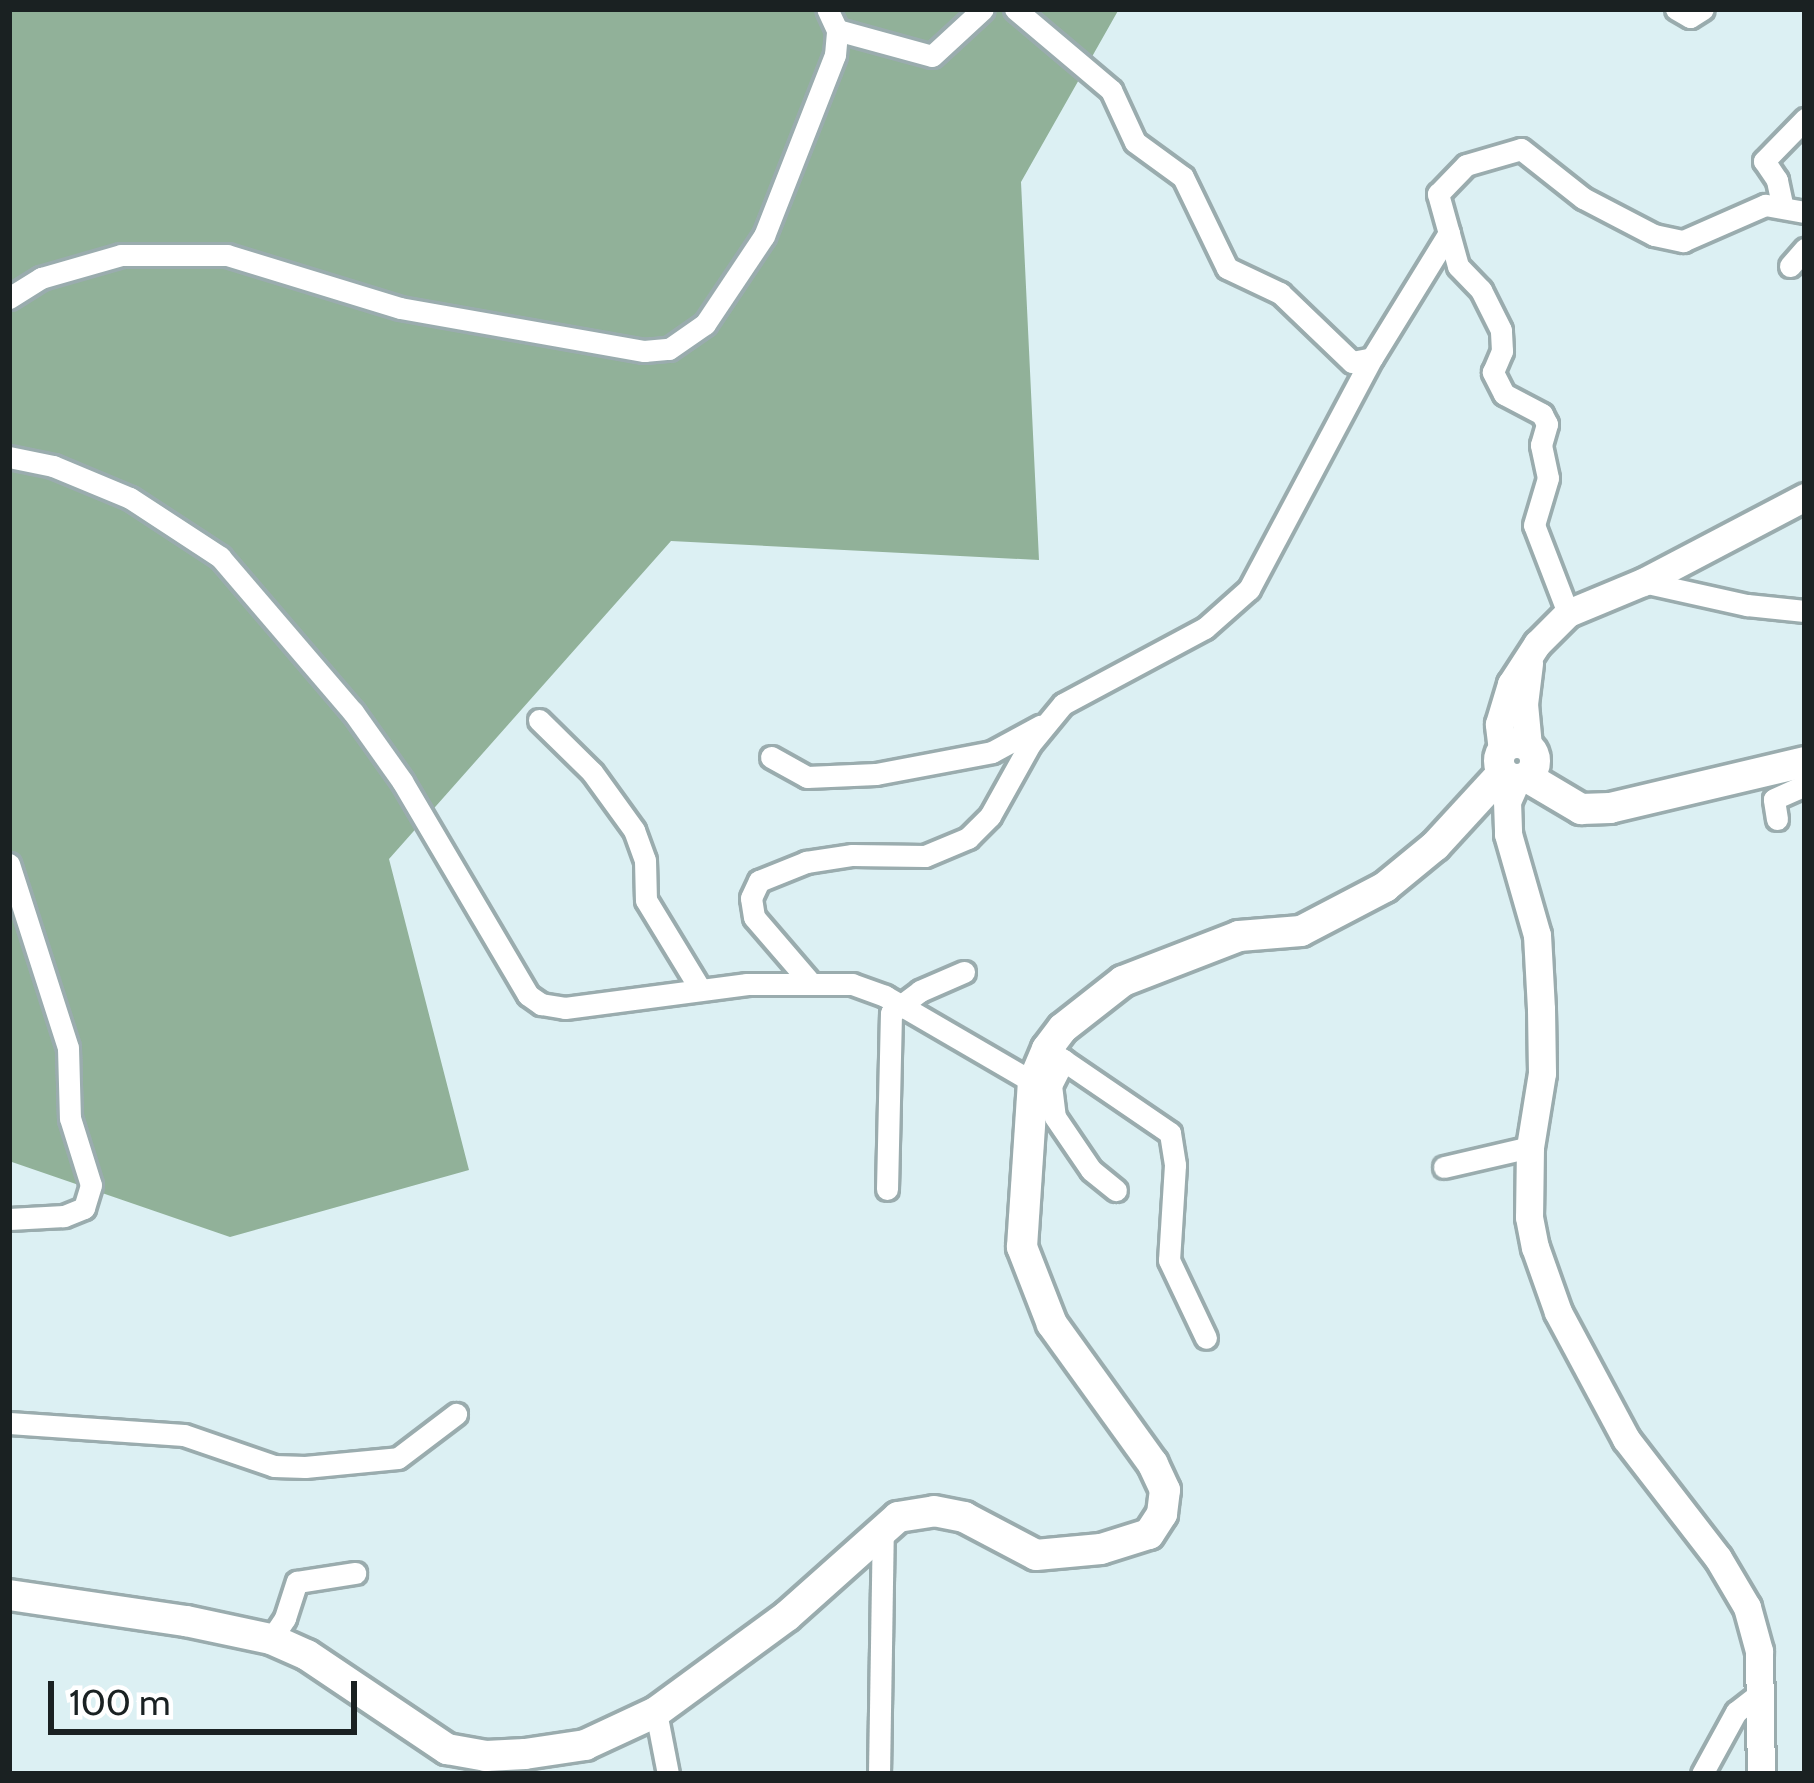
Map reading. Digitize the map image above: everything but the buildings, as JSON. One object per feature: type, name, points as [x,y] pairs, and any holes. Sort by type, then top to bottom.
[{"type":"main road","points":[[9,1594],[272,1639],[307,1655],[447,1749],[486,1756],[585,1745],[656,1712],[787,1616],[898,1517],[934,1511],[964,1517],[1036,1555],[1070,1554],[1149,1534],[1162,1514],[1165,1490],[1153,1464],[1052,1324],[1030,1278],[1022,1246],[1033,1082],[1056,1055],[1063,1028],[1123,981],[1239,936],[1301,931],[1385,887],[1435,846],[1519,764],[1581,809],[1610,808],[1805,762]]},
{"type":"street","points":[[9,298],[41,278],[121,255],[227,255],[419,313],[644,351],[669,349],[705,324],[764,236],[836,56],[832,20],[932,56],[983,9]]},
{"type":"street","points":[[1015,9],[1111,90],[1135,142],[1183,177],[1227,268],[1280,293],[1352,362],[1372,358]]},
{"type":"street","points":[[1676,9],[1690,17],[1703,9]]},
{"type":"street","points":[[1782,204],[1777,180],[1764,161],[1805,119]]},
{"type":"street","points":[[1568,613],[1534,525],[1548,478],[1540,445],[1547,424],[1542,414],[1504,394],[1498,383],[1493,372],[1502,351],[1502,330],[1481,290],[1458,266],[1438,194],[1466,165],[1521,149],[1582,198],[1654,235],[1683,241],[1765,206],[1782,204],[1805,212]]},
{"type":"street","points":[[808,981],[754,917],[752,898],[759,881],[775,871],[832,857],[925,856],[955,846],[990,815],[1045,722],[1063,704],[1205,628],[1249,589],[1372,358],[1449,233]]},
{"type":"street","points":[[9,458],[53,466],[130,499],[220,557],[353,712],[414,801],[528,995],[565,1008],[699,987],[808,981],[852,984],[899,1005],[1033,1082]]},
{"type":"street","points":[[1761,1774],[1759,1651],[1747,1607],[1718,1558],[1626,1439],[1558,1312],[1529,1217],[1530,1147],[1542,1073],[1540,991],[1537,935],[1508,834],[1507,801],[1519,764],[1530,653],[1568,613],[1643,582],[1805,497]]},
{"type":"street","points":[[1643,582],[1747,605],[1805,611]]},
{"type":"street","points":[[539,720],[592,772],[634,830],[643,849],[646,900],[699,987]]},
{"type":"street","points":[[772,757],[807,776],[909,770],[992,752],[1045,722]]},
{"type":"street","points":[[1777,819],[1774,799],[1805,785]]},
{"type":"street","points":[[9,864],[68,1048],[72,1131],[91,1185],[84,1208],[64,1216],[9,1219]]},
{"type":"street","points":[[887,1189],[891,1013],[964,972]]},
{"type":"street","points":[[1116,1190],[1091,1170],[1055,1117],[1051,1085],[1056,1055],[1170,1133],[1175,1166],[1169,1260],[1206,1338]]},
{"type":"street","points":[[1444,1167],[1530,1147]]},
{"type":"street","points":[[9,1423],[184,1435],[274,1466],[304,1467],[398,1458],[456,1414]]},
{"type":"street","points":[[879,1774],[883,1529]]},
{"type":"street","points":[[272,1639],[297,1582],[355,1573]]},
{"type":"street","points":[[1702,1774],[1736,1712],[1762,1692]]},
{"type":"street","points":[[656,1712],[668,1774]]},
{"type":"green space","points":[[9,9],[1119,9],[1021,182],[1039,560],[671,541],[389,859],[469,1170],[230,1237],[9,1161]]}]
